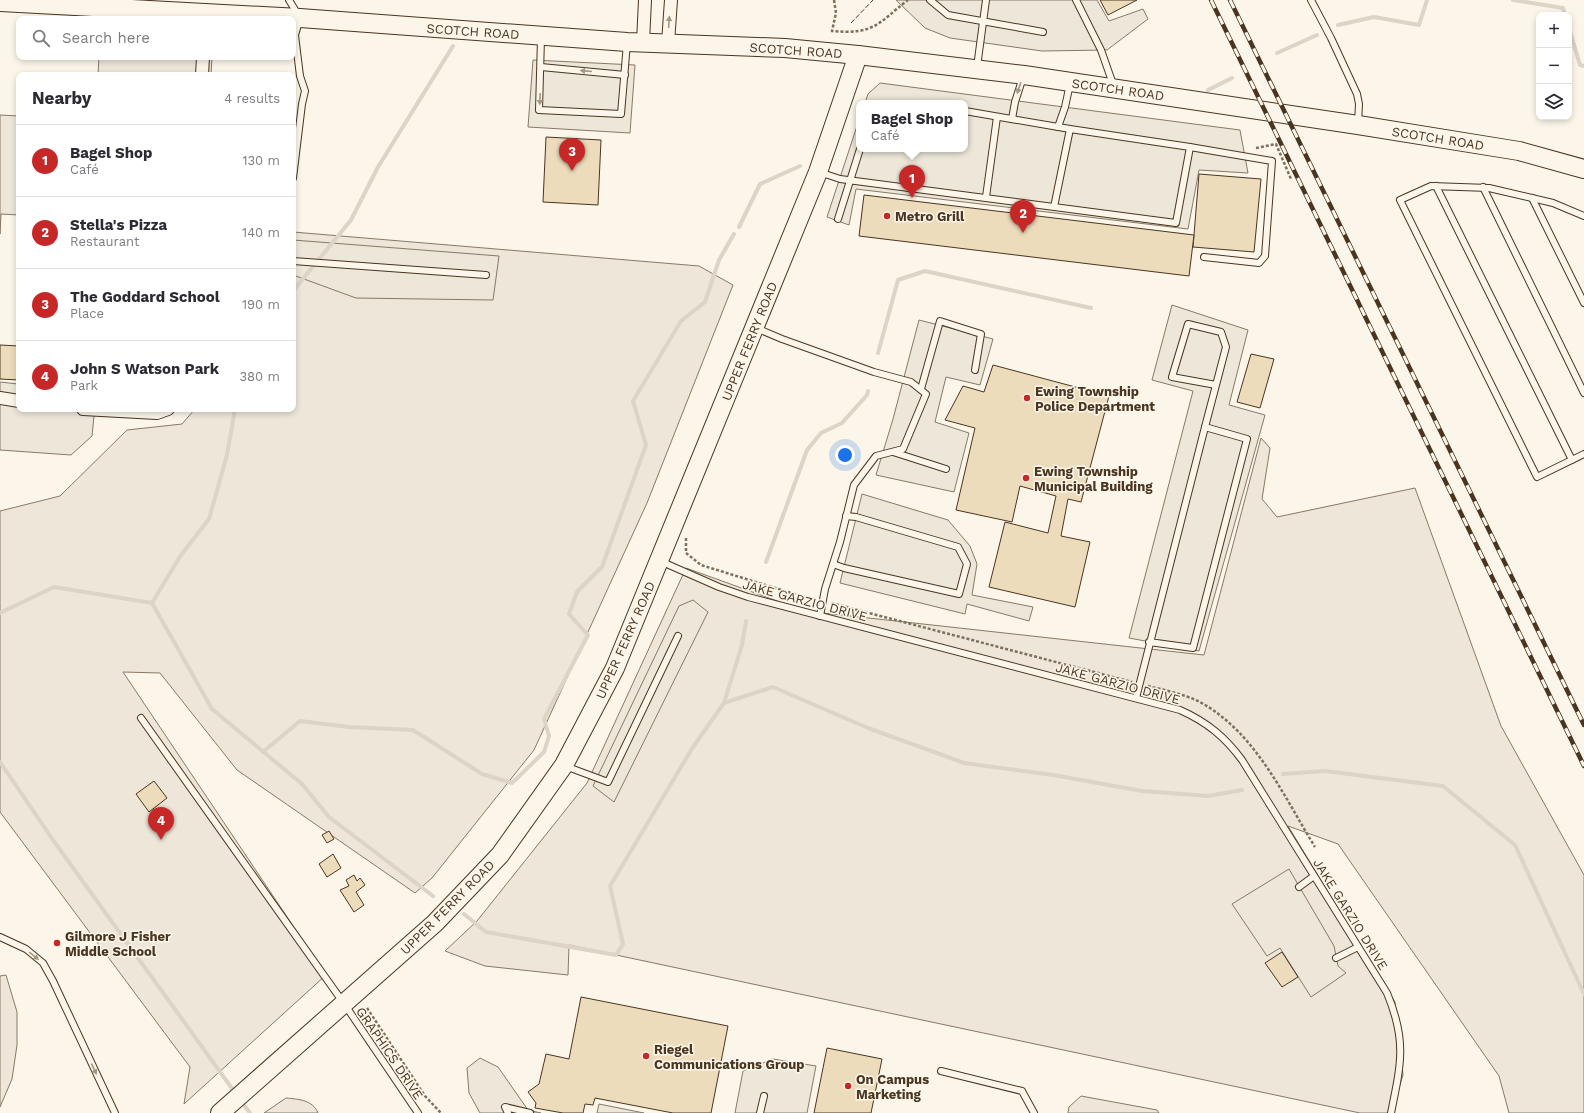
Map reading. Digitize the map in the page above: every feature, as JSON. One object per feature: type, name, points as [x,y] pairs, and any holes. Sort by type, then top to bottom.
[{"type":"main road","name":"SCOTCH ROAD","points":[[0,2],[205,16]]},
{"type":"main road","name":"SCOTCH ROAD","points":[[296,18],[635,42],[785,48],[977,69],[1114,88],[1519,151],[1558,161],[1584,170]]},
{"type":"main road","name":"UPPER FERRY ROAD","points":[[220,1113],[435,923],[500,855],[564,765],[615,668],[660,560],[818,172],[858,55]]},
{"type":"street","points":[[635,42],[645,0]]},
{"type":"street","points":[[668,43],[671,0]]},
{"type":"street","points":[[202,72],[203,60]]},
{"type":"street","points":[[0,398],[16,401]]},
{"type":"street","points":[[138,412],[160,412]]},
{"type":"lane","points":[[289,0],[300,18],[296,35],[300,76],[305,91],[302,104],[296,160]]},
{"type":"lane","points":[[930,0],[948,15],[1043,32]]},
{"type":"lane","points":[[977,69],[986,0]]},
{"type":"lane","points":[[1076,0],[1101,50],[1114,88]]},
{"type":"lane","points":[[1311,0],[1331,38],[1357,94],[1359,104],[1358,125]]},
{"type":"lane","points":[[541,36],[539,110],[621,114],[625,75],[635,42]]},
{"type":"lane","points":[[541,67],[625,75]]},
{"type":"lane","points":[[1012,119],[1015,102],[1024,75]]},
{"type":"lane","points":[[1058,127],[1065,108],[1070,82]]},
{"type":"lane","points":[[968,112],[1272,161],[1265,256],[1259,263],[1204,257]]},
{"type":"lane","points":[[986,197],[998,117]]},
{"type":"lane","points":[[1054,207],[1070,129]]},
{"type":"lane","points":[[818,172],[840,179],[1176,223],[1190,147]]},
{"type":"lane","points":[[838,219],[859,152]]},
{"type":"lane","points":[[1584,216],[1553,202],[1483,188],[1431,186],[1400,200],[1537,477],[1584,454]]},
{"type":"lane","points":[[1436,186],[1572,460]]},
{"type":"lane","points":[[1483,188],[1584,393]]},
{"type":"lane","points":[[1532,198],[1584,303]]},
{"type":"lane","points":[[296,261],[486,275]]},
{"type":"lane","points":[[921,389],[940,321],[981,334],[975,370]]},
{"type":"lane","points":[[1136,698],[1149,642],[1226,347],[1220,332],[1188,324],[1172,377],[1216,384]]},
{"type":"lane","points":[[755,327],[782,339],[874,372],[911,382],[926,394],[903,450],[876,456],[854,484],[822,601],[820,616]]},
{"type":"lane","points":[[1149,642],[1192,648],[1195,640],[1247,439],[1205,427]]},
{"type":"lane","points":[[892,452],[946,469]]},
{"type":"lane","points":[[833,564],[844,568],[959,594],[967,564],[958,547],[856,517],[846,516]]},
{"type":"lane","name":"JAKE GARZIO DRIVE","points":[[660,560],[719,587],[741,595],[1180,710],[1199,718],[1216,730],[1230,744],[1387,993],[1396,1014],[1401,1044],[1401,1067],[1391,1113]]},
{"type":"lane","points":[[564,765],[608,782],[678,636]]},
{"type":"lane","name":"GRAPHICS DRIVE","points":[[141,718],[344,1005],[417,1113]]},
{"type":"lane","points":[[1299,887],[1314,876]]},
{"type":"lane","points":[[0,937],[26,949],[43,963],[53,980],[115,1113]]},
{"type":"lane","points":[[1336,958],[1358,947]]},
{"type":"lane","points":[[940,1071],[1022,1091],[1034,1113]]},
{"type":"lane","points":[[760,1113],[764,1096]]},
{"type":"lane","points":[[508,1113],[505,1107],[530,1113]]},
{"type":"path","points":[[834,0],[836,14],[832,31],[845,32],[865,31],[883,22],[908,0]]},
{"type":"path","points":[[686,535],[686,553],[701,565],[800,596],[1139,684],[1197,701],[1227,721],[1260,756],[1315,847]]},
{"type":"path","points":[[367,1008],[425,1096],[441,1113]]},
{"type":"shaded area","points":[[896,0],[1097,0],[1109,21],[1143,9],[1148,19],[1107,50],[1042,51],[950,38],[925,28]]},
{"type":"shaded area","points":[[99,60],[212,60],[211,72],[98,72]]},
{"type":"shaded area","points":[[533,60],[635,65],[630,133],[528,127]]},
{"type":"shaded area","points":[[880,83],[1240,130],[1248,173],[1199,170],[1188,229],[856,189],[849,225],[827,217],[856,129],[856,152],[968,152],[968,100],[866,100],[868,94]]},
{"type":"shaded area","points":[[0,115],[16,116],[16,215],[1,214],[0,234]]},
{"type":"shaded area","points":[[296,232],[699,266],[733,285],[647,503],[534,750],[432,878],[415,893],[237,770],[160,673],[123,672],[326,975],[184,1104],[190,1067],[0,812],[0,511],[60,496],[127,430],[182,424],[192,412],[296,412]]},
{"type":"shaded area","points":[[296,240],[499,256],[493,300],[356,298],[296,276]]},
{"type":"shaded area","points":[[1172,305],[1248,330],[1229,405],[1265,415],[1199,651],[1129,638],[1193,391],[1152,380]]},
{"type":"shaded area","points":[[919,320],[993,339],[980,385],[946,377],[935,422],[969,433],[954,492],[876,475],[893,419]]},
{"type":"shaded area","points":[[0,382],[16,384],[16,412],[97,412],[94,416],[92,436],[71,455],[0,450]]},
{"type":"shaded area","points":[[1261,438],[1270,448],[1262,499],[1277,517],[1415,488],[1501,726],[1584,875],[1584,1113],[1509,1113],[1499,1076],[1338,844],[1288,826],[1395,1002],[1403,1075],[1391,1113],[1360,1113],[569,945],[568,975],[485,966],[445,951],[477,921],[587,783],[686,568],[805,611],[1204,655]]},
{"type":"shaded area","points":[[862,494],[948,520],[970,546],[977,564],[972,595],[1033,607],[1029,621],[967,604],[965,614],[840,583]]},
{"type":"shaded area","points":[[693,600],[708,612],[614,802],[593,786],[679,606]]},
{"type":"shaded area","points":[[1289,869],[1334,946],[1338,966],[1346,973],[1311,997],[1280,948],[1267,956],[1232,904]]},
{"type":"shaded area","points":[[6,975],[17,1012],[17,1045],[12,1079],[0,1107],[0,976]]},
{"type":"shaded area","points":[[480,1058],[498,1067],[528,1110],[541,1113],[480,1113],[469,1093],[467,1068]]},
{"type":"shaded area","points":[[773,1059],[816,1066],[807,1113],[735,1113],[743,1071]]},
{"type":"shaded area","points":[[1081,1096],[1157,1110],[1159,1113],[1068,1113],[1069,1107]]},
{"type":"shaded area","points":[[286,1098],[305,1101],[313,1105],[318,1113],[264,1113]]},
{"type":"shaded area","points":[[599,1104],[644,1113],[597,1113]]},
{"type":"building","points":[[1100,0],[1137,0],[1108,15]]},
{"type":"building","points":[[546,137],[601,140],[598,205],[543,202]]},
{"type":"building","points":[[1199,174],[1261,179],[1254,252],[1193,247]]},
{"type":"building","points":[[864,195],[1194,235],[1189,276],[859,236]]},
{"type":"building","points":[[0,345],[16,346],[16,380],[0,379]]},
{"type":"building","points":[[1251,354],[1274,359],[1260,408],[1237,402]]},
{"type":"building","name":"Ewing Township Municipal Building","points":[[993,365],[1109,396],[1081,502],[1068,499],[1061,536],[1090,542],[1075,607],[989,587],[1005,522],[1048,533],[1056,496],[1020,486],[1012,522],[956,510],[975,428],[945,420],[963,386],[984,392]]},
{"type":"building","points":[[154,781],[167,798],[149,812],[136,794]]},
{"type":"building","points":[[329,831],[334,839],[327,843],[322,835]]},
{"type":"building","points":[[333,854],[341,868],[327,877],[319,864]]},
{"type":"building","points":[[354,875],[357,881],[360,878],[365,885],[356,892],[364,905],[354,912],[340,890],[349,886],[346,880]]},
{"type":"building","points":[[1282,952],[1298,977],[1282,987],[1265,963]]},
{"type":"building","name":"Riegel Communications Group","points":[[581,997],[728,1026],[711,1113],[673,1113],[595,1098],[593,1105],[585,1104],[583,1113],[563,1113],[535,1108],[536,1103],[528,1092],[539,1084],[546,1054],[569,1059]]},
{"type":"building","name":"On Campus Marketing","points":[[827,1048],[882,1059],[871,1113],[814,1113]]},
{"type":"waterway","points":[[1338,25],[1374,17],[1419,25],[1427,0]]},
{"type":"waterway","points":[[1513,0],[1563,8],[1564,12]]},
{"type":"waterway","points":[[1277,53],[1317,35]]},
{"type":"waterway","points":[[1572,38],[1580,65],[1584,66]]},
{"type":"waterway","points":[[296,287],[351,220],[378,167],[453,46]]},
{"type":"waterway","points":[[1208,90],[1232,78]]},
{"type":"waterway","points":[[739,227],[760,184],[800,166]]},
{"type":"waterway","points":[[263,752],[300,721],[349,727],[413,730],[482,774],[512,783],[544,752],[549,736],[544,719],[588,635],[569,614],[577,592],[602,567],[646,445],[633,401],[681,321],[705,302],[719,260],[734,234]]},
{"type":"waterway","points":[[878,353],[898,280],[925,271],[1091,308]]},
{"type":"waterway","points":[[766,562],[807,450],[821,433],[842,423],[867,395],[868,391]]},
{"type":"waterway","points":[[152,603],[181,555],[209,519],[227,455],[234,412]]},
{"type":"waterway","points":[[0,613],[54,587],[152,603],[212,709],[302,784],[329,817],[433,896]]},
{"type":"waterway","points":[[724,703],[742,645],[746,621]]},
{"type":"waterway","points":[[464,914],[486,932],[616,955],[623,944],[610,886],[693,747],[724,703],[773,687],[868,728],[964,763],[1053,775],[1142,791],[1208,796],[1242,790]]},
{"type":"waterway","points":[[0,762],[53,840],[236,1094]]},
{"type":"waterway","points":[[1283,774],[1325,771],[1443,786],[1515,845],[1584,994]]},
{"type":"waterway","points":[[241,1101],[250,1113]]},
{"type":"railway","points":[[1211,0],[1584,766]]},
{"type":"railway","points":[[1230,0],[1584,725]]},
{"type":"fence","points":[[851,23],[873,0]]},
{"type":"place","name":"The Goddard School","points":[[572,171]]},
{"type":"place","name":"Bagel Shop","points":[[912,198]]},
{"type":"place","name":"Metro Grill","points":[[887,216]]},
{"type":"place","name":"Stella's Pizza","points":[[1023,233]]},
{"type":"place","name":"Ewing Township Police Department","points":[[1027,398]]},
{"type":"place","name":"Ewing Township Municipal Building","points":[[1026,478]]},
{"type":"place","name":"John S Watson Park","points":[[161,840]]},
{"type":"place","name":"Gilmore J Fisher Middle School","points":[[57,943]]},
{"type":"place","name":"Riegel Communications Group","points":[[646,1056]]},
{"type":"place","name":"On Campus Marketing","points":[[848,1086]]}]
